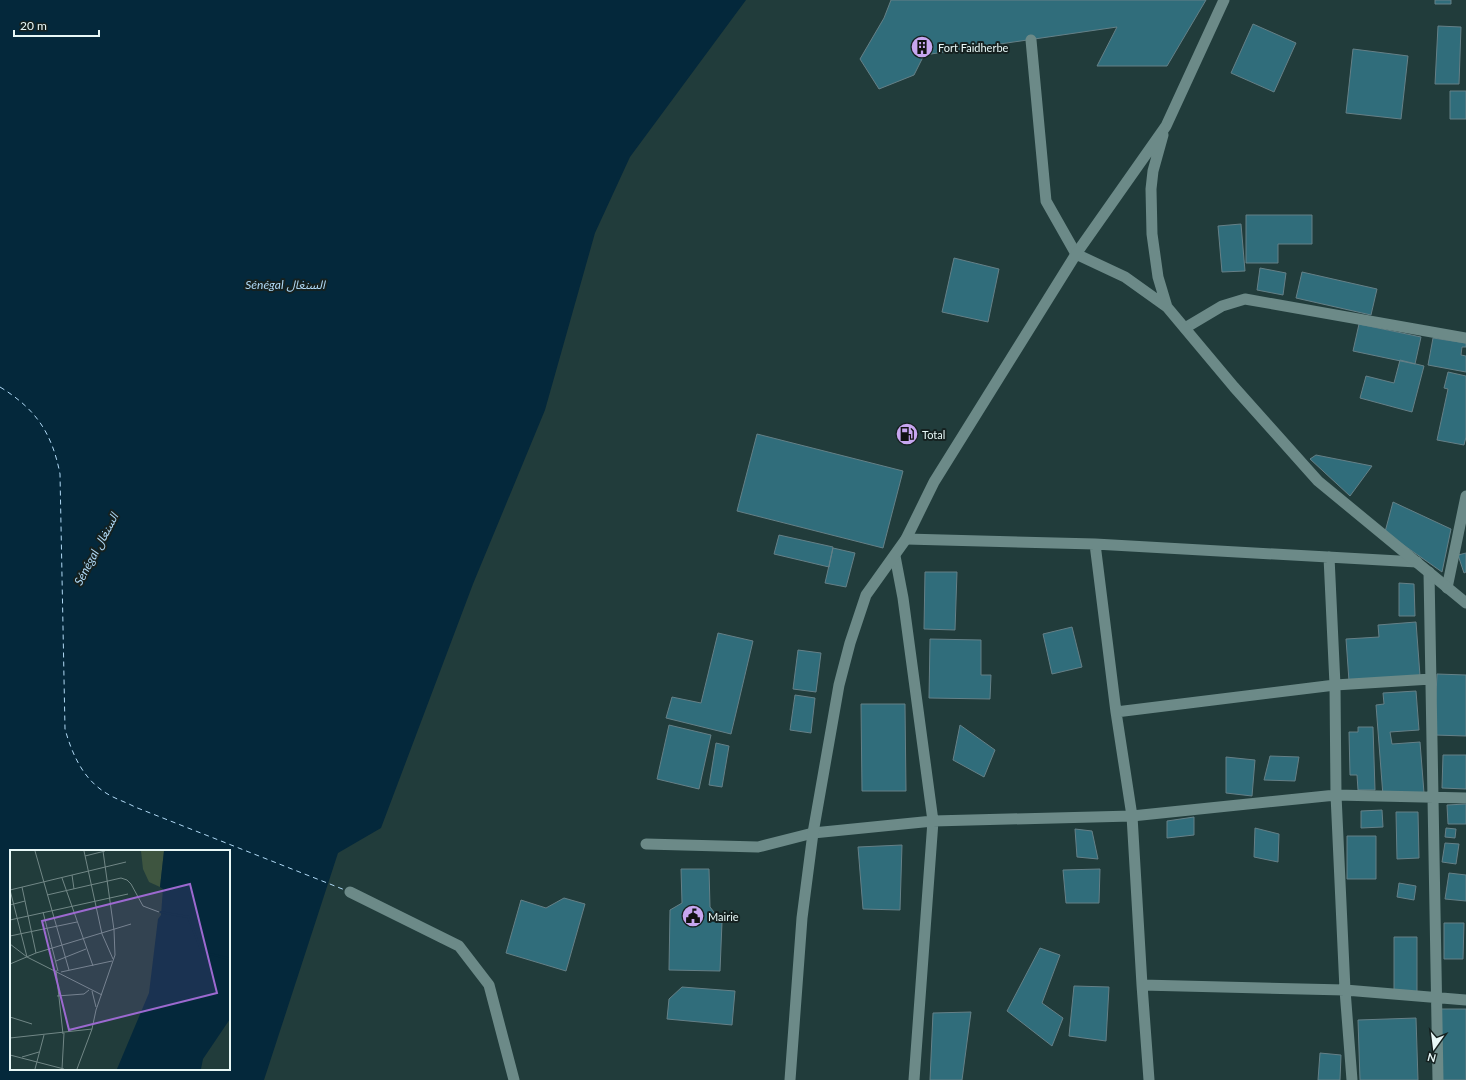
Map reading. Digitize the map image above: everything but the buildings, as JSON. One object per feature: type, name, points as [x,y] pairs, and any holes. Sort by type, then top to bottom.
[{"type":"street","points":[[1167,307],[1158,278],[1152,234],[1151,189],[1153,171],[1166,126],[1224,0]]},
{"type":"street","points":[[1031,40],[1046,201],[1076,254],[1125,277],[1167,307],[1234,387],[1318,481],[1466,603]]},
{"type":"street","points":[[790,1080],[802,918],[813,833],[839,685],[850,642],[866,596],[906,539],[934,482],[1076,254],[1166,126]]},
{"type":"street","points":[[1185,328],[1222,306],[1245,299],[1466,338]]},
{"type":"street","points":[[1447,588],[1466,496]]},
{"type":"street","points":[[906,539],[1095,544],[1417,562]]},
{"type":"street","points":[[1095,544],[1116,712],[1132,816],[1149,1080]]},
{"type":"street","points":[[895,556],[903,598],[933,821],[914,1080]]},
{"type":"street","points":[[1329,557],[1335,685],[1336,795],[1345,990],[1352,1080]]},
{"type":"street","points":[[1429,572],[1438,1080]]},
{"type":"street","points":[[1116,712],[1335,685],[1431,679]]},
{"type":"street","points":[[646,844],[758,847],[813,833],[933,821],[1132,816],[1336,795],[1466,798]]},
{"type":"street","points":[[350,892],[459,946],[489,985],[514,1080]]},
{"type":"street","points":[[1142,985],[1345,990],[1466,1000]]},
{"type":"water","name":"Sénégal السنغال","points":[[0,0],[746,0],[630,157],[595,233],[545,410],[473,584],[381,828],[338,853],[264,1080],[0,1080]]},
{"type":"ferry route","points":[[0,387],[13,395],[33,413],[47,434],[57,459],[60,474],[65,729],[75,757],[85,773],[91,781],[106,793],[135,807],[345,890]]},
{"type":"place","name":"Fort Faidherbe","points":[[922,47]]},
{"type":"place","name":"Total","points":[[907,434]]},
{"type":"place","name":"Mairie","points":[[693,916]]}]
